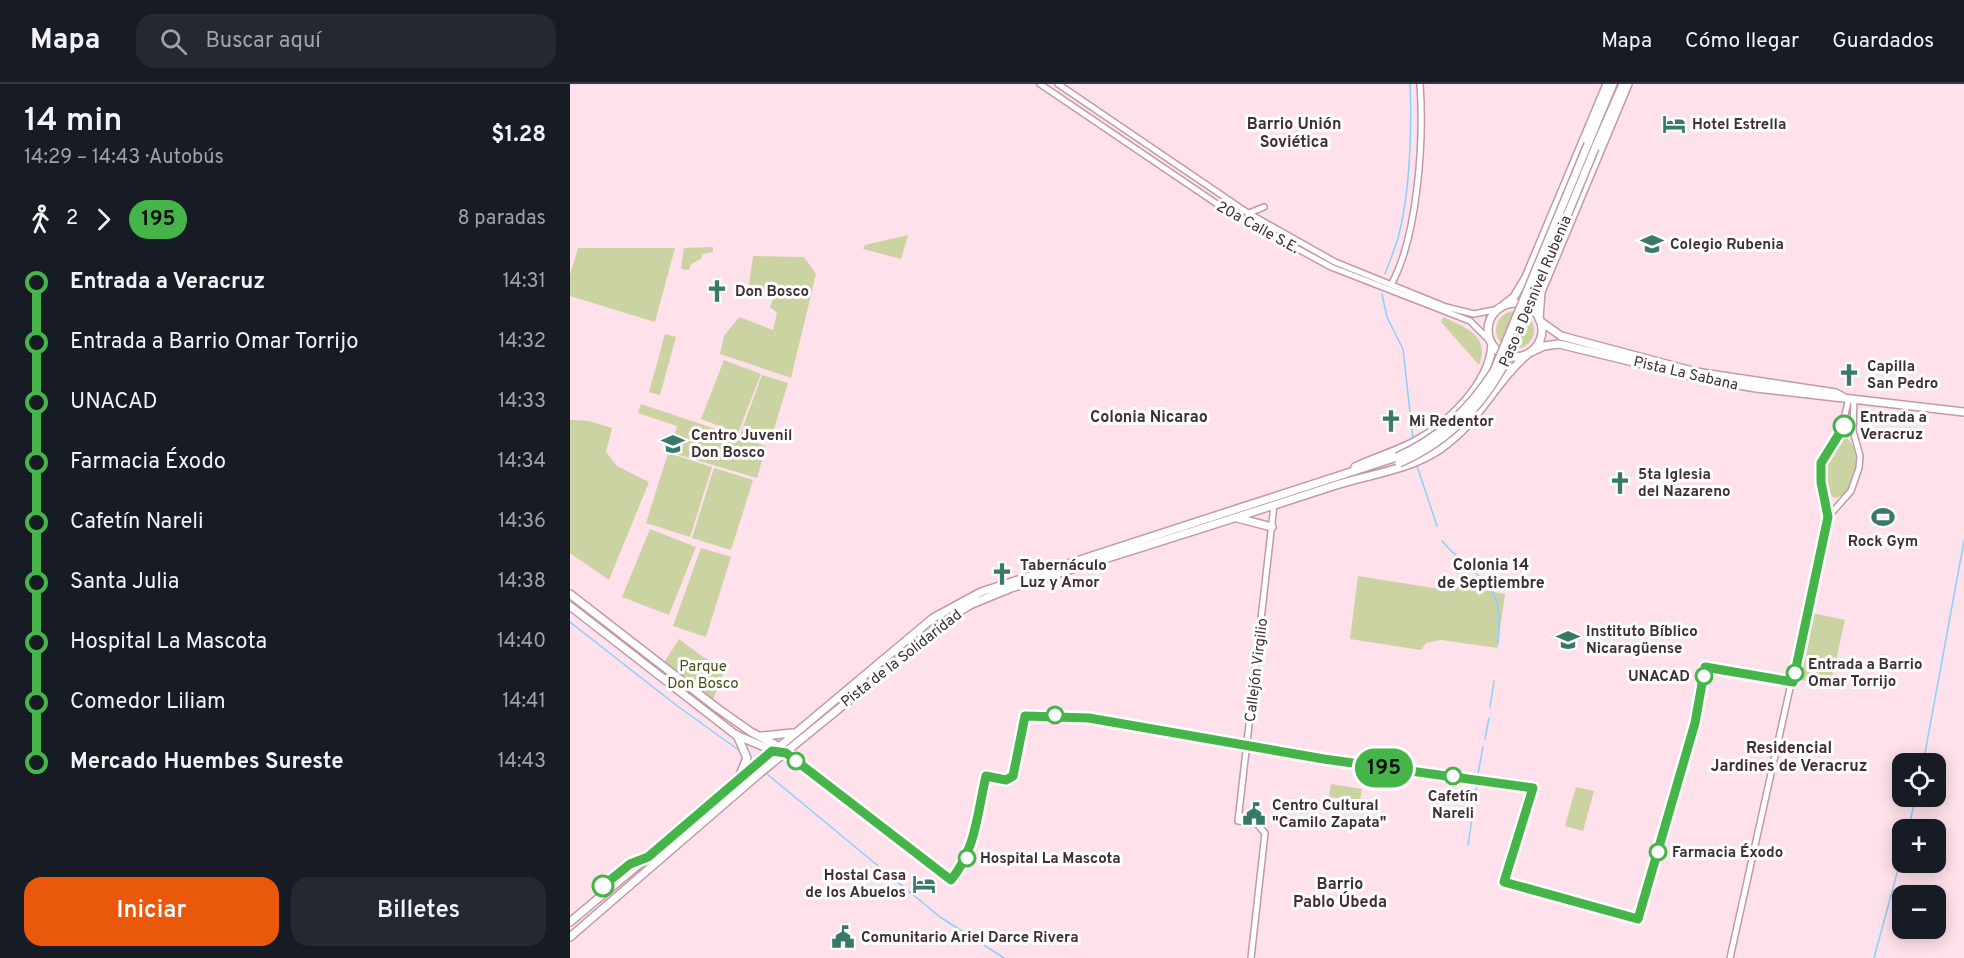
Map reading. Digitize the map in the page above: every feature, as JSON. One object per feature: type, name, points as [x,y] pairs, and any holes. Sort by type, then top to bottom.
[{"type":"main road","points":[[1607,84],[1526,277],[1515,297],[1499,309],[1489,324],[1491,342],[1508,356],[1518,357],[1530,352],[1541,336],[1539,320],[1541,292],[1628,84]]},
{"type":"main road","points":[[1592,146],[1614,84]]},
{"type":"main road","points":[[1592,146],[1623,84]]},
{"type":"main road","name":"Paso a Desnivel Rubenia","points":[[1398,460],[1450,425],[1474,400],[1494,371],[1592,146]]},
{"type":"main road","points":[[1499,309],[1510,304],[1523,305],[1533,310],[1539,320]]},
{"type":"main road","name":"Pista La Sabana","points":[[1539,320],[1561,336],[1696,372],[1836,393],[1849,398]]},
{"type":"main road","name":"Pista de la Solidaridad","points":[[1340,476],[1417,440],[1448,417],[1480,380],[1489,362],[1491,342]]},
{"type":"main road","name":"Pista La Sabana","points":[[1530,352],[1544,346],[1559,344],[1695,377],[1835,399],[1849,398],[1964,412]]},
{"type":"main road","name":"Pista de la Solidaridad","points":[[570,937],[908,649],[972,604],[1011,588],[1234,517],[1413,464],[1446,444],[1480,413],[1517,363],[1530,352]]},
{"type":"main road","name":"Pista de la Solidaridad","points":[[1367,476],[1398,460]]},
{"type":"main road","name":"Pista de la Solidaridad","points":[[570,922],[933,618],[968,597],[1340,476],[1398,460]]},
{"type":"main road","points":[[1234,517],[1272,527]]},
{"type":"main road","points":[[570,594],[717,708],[756,735],[779,746],[786,753]]},
{"type":"main road","points":[[570,606],[736,735],[772,751],[786,753]]},
{"type":"main road","points":[[756,735],[769,737],[795,733]]},
{"type":"main road","points":[[736,735],[747,758],[736,782]]},
{"type":"street","name":"20a Calle S.E.","points":[[1040,84],[1223,207],[1331,267],[1470,321],[1491,342]]},
{"type":"street","name":"20a Calle S.E.","points":[[1058,84],[1248,213],[1335,262],[1462,312],[1480,314],[1499,309]]},
{"type":"street","points":[[1391,285],[1404,251],[1415,190],[1422,133],[1420,84]]},
{"type":"street","points":[[1248,213],[1264,207]]},
{"type":"street","points":[[1730,958],[1828,517],[1821,482],[1821,463],[1830,444],[1840,435],[1849,398]]},
{"type":"street","points":[[1828,517],[1851,491],[1857,478],[1860,456],[1849,398]]},
{"type":"street","points":[[1840,435],[1855,438]]},
{"type":"street","points":[[1824,499],[1839,504]]},
{"type":"street","name":"Callejón Virgilio","points":[[1251,958],[1265,833],[1256,823],[1238,820],[1274,505]]},
{"type":"green space","points":[[908,235],[901,259],[863,249],[865,245]]},
{"type":"green space","points":[[713,247],[713,252],[702,254],[701,259],[691,264],[689,270],[681,269],[684,248]]},
{"type":"green space","points":[[578,248],[675,248],[655,322],[570,296],[570,275]]},
{"type":"green space","points":[[753,256],[804,257],[816,274],[791,378],[720,354],[724,336],[739,317],[773,330],[777,313],[770,307],[773,299],[748,292]]},
{"type":"green space","points":[[1515,311],[1522,312],[1528,317],[1533,323],[1533,337],[1528,343],[1522,348],[1515,349],[1508,348],[1502,343],[1497,337],[1496,330],[1497,323],[1502,317],[1508,312]]},
{"type":"green space","points":[[1443,317],[1467,329],[1479,340],[1482,355],[1479,365],[1441,322]]},
{"type":"green space","points":[[665,334],[676,337],[660,395],[649,392]]},
{"type":"green space","points":[[724,360],[761,374],[738,433],[701,419]]},
{"type":"green space","points":[[762,375],[788,383],[770,442],[740,435]]},
{"type":"green space","points":[[641,404],[766,446],[757,478],[669,452],[677,426],[638,413]]},
{"type":"green space","points":[[570,420],[589,421],[612,428],[606,452],[617,466],[649,482],[609,580],[570,553]]},
{"type":"green space","points":[[1848,439],[1853,445],[1855,454],[1855,472],[1848,489],[1835,498],[1825,484],[1825,464],[1833,447],[1840,441]]},
{"type":"green space","points":[[668,453],[712,467],[690,537],[646,523]]},
{"type":"green space","points":[[714,468],[753,480],[731,550],[692,538]]},
{"type":"green space","points":[[650,529],[696,547],[669,615],[622,597]]},
{"type":"green space","points":[[701,548],[731,557],[706,637],[673,626]]},
{"type":"green space","points":[[1358,576],[1446,590],[1450,584],[1505,594],[1497,648],[1441,640],[1426,643],[1421,650],[1350,639]]},
{"type":"green space","points":[[1812,613],[1845,620],[1830,687],[1797,679]]},
{"type":"green space","name":"Parque Don Bosco","points":[[679,639],[703,657],[726,667],[713,700],[663,664]]},
{"type":"green space","points":[[1331,784],[1362,789],[1360,801],[1329,797]]},
{"type":"green space","points":[[1576,787],[1594,791],[1583,831],[1565,826]]},
{"type":"waterway","points":[[1385,274],[1398,239],[1406,199],[1411,120],[1410,84]]},
{"type":"waterway","points":[[1382,294],[1387,317],[1403,349],[1413,440]]},
{"type":"waterway","points":[[1417,466],[1437,526]]},
{"type":"waterway","points":[[1442,541],[1487,584],[1493,593],[1499,622],[1498,644]]},
{"type":"waterway","points":[[1925,753],[1964,541]]},
{"type":"waterway","points":[[570,622],[676,705],[740,751]]},
{"type":"waterway","points":[[1490,707],[1494,681]]},
{"type":"waterway","points":[[1485,739],[1489,718]]},
{"type":"waterway","points":[[1478,774],[1483,747]]},
{"type":"waterway","points":[[767,774],[940,917],[1004,958]]},
{"type":"waterway","points":[[1468,845],[1477,785]]},
{"type":"waterway","points":[[1911,819],[1913,807]]},
{"type":"waterway","points":[[1874,958],[1897,873]]},
{"type":"bus line","name":"195","points":[[603,886],[630,864],[648,857],[772,751],[786,753],[951,880],[965,863],[971,848],[986,776],[1006,780],[1013,776],[1025,716],[1069,715],[1324,759],[1533,788],[1504,882],[1638,919],[1687,754],[1705,667],[1793,682],[1828,517],[1821,482],[1821,463],[1844,426]]},
{"type":"place","name":"Hotel Estrella","points":[[1674,124]]},
{"type":"place","name":"Colegio Rubenia","points":[[1652,244]]},
{"type":"place","name":"Don Bosco","points":[[717,291]]},
{"type":"place","name":"Capilla San Pedro","points":[[1849,375]]},
{"type":"place","name":"Mi Redentor","points":[[1391,421]]},
{"type":"place","name":"Entrada a Veracruz","points":[[1844,426]]},
{"type":"place","name":"Centro Juvenil Don Bosco","points":[[673,444]]},
{"type":"place","name":"5ta Iglesia del Nazareno","points":[[1620,483]]},
{"type":"place","name":"Rock Gym","points":[[1883,517]]},
{"type":"place","name":"Tabernáculo Luz y Amor","points":[[1002,574]]},
{"type":"place","name":"Instituto Bíblico Nicaragüense","points":[[1568,640]]},
{"type":"place","name":"Entrada a Barrio Omar Torrijo","points":[[1795,673]]},
{"type":"place","name":"UNACAD","points":[[1704,676]]},
{"type":"place","name":"Cafetín Nareli","points":[[1453,776]]},
{"type":"place","name":"Centro Cultural \"Camilo Zapata\"","points":[[1254,814]]},
{"type":"place","name":"Farmacia Éxodo","points":[[1658,852]]},
{"type":"place","name":"Hospital La Mascota","points":[[967,858]]},
{"type":"place","name":"Hostal Casa de los Abuelos","points":[[924,884]]},
{"type":"place","name":"Comunitario Ariel Darce Rivera","points":[[843,937]]},
{"type":"district","name":"Barrio Unión Soviética","points":[[1294,132]]},
{"type":"district","name":"Colonia Nicarao","points":[[1149,416]]},
{"type":"district","name":"Colonia 14 de Septiembre","points":[[1491,573]]},
{"type":"district","name":"Residencial Jardines de Veracruz","points":[[1789,756]]},
{"type":"district","name":"Barrio Pablo Úbeda","points":[[1340,892]]}]
